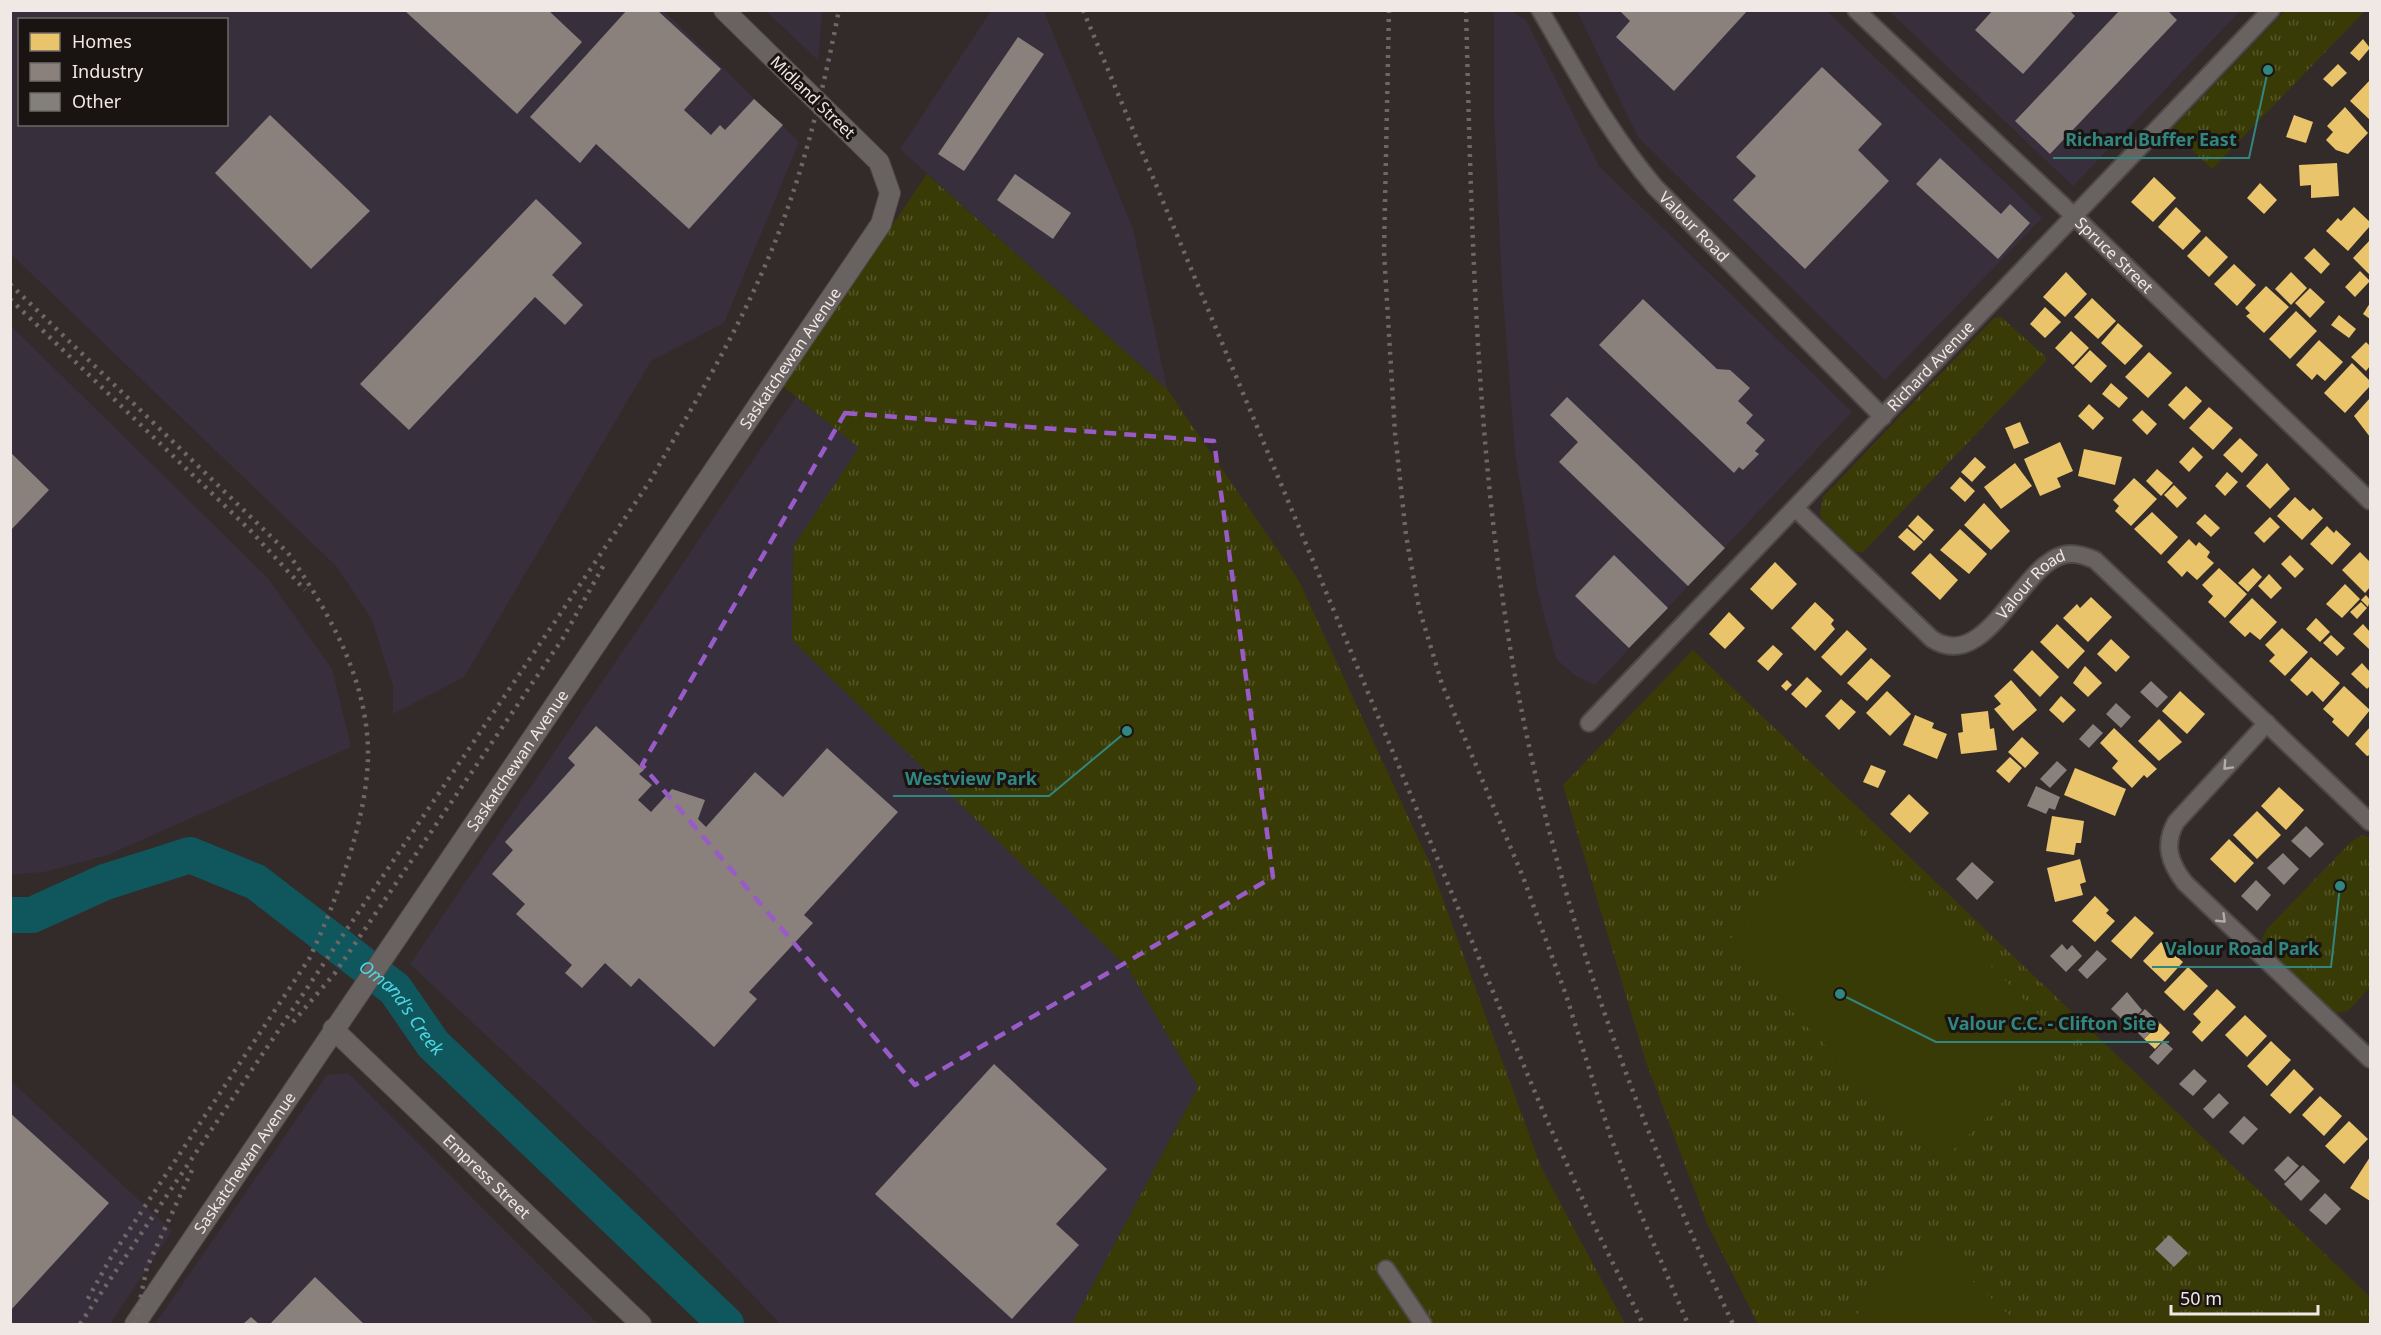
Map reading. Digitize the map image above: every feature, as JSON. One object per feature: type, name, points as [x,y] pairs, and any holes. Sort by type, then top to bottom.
[{"type":"street","name":"Midland Street","points":[[724,10],[879,162],[890,193]]},
{"type":"street","name":"Valour Road","points":[[1540,10],[1606,122],[1640,170],[1883,417]]},
{"type":"street","name":"Spruce Street","points":[[1856,10],[2370,501]]},
{"type":"street","name":"Richard Avenue","points":[[1589,723],[2271,10]]},
{"type":"street","name":"Saskatchewan Avenue","points":[[135,1324],[881,224],[890,193]]},
{"type":"street","name":"Valour Road","points":[[1795,508],[1932,639],[1946,646],[1961,645],[1976,639],[2044,567],[2060,556],[2077,554],[2095,560],[2370,822]]},
{"type":"street","points":[[2267,723],[2176,822],[2169,838],[2170,860],[2185,883],[2370,1059]]},
{"type":"street","name":"Empress Street","points":[[333,1029],[641,1324]]},
{"type":"street","points":[[1386,1269],[1423,1324]]},
{"type":"highlighted area","points":[[845,413],[1214,441],[1273,877],[915,1085],[642,765]]},
{"type":"shaded area","points":[[10,11],[664,11],[799,142],[724,323],[651,361],[464,677],[393,714],[393,686],[372,620],[337,567],[11,254]]},
{"type":"shaded area","points":[[766,11],[822,11],[818,60]]},
{"type":"shaded area","points":[[991,11],[1044,11],[1133,229],[1167,389],[900,149]]},
{"type":"shaded area","points":[[1494,11],[1511,11],[1526,20],[1599,166],[1852,412],[1595,685],[1576,676],[1556,659],[1538,592],[1515,452],[1502,284],[1494,112]]},
{"type":"shaded area","points":[[1577,11],[1827,11],[2042,218],[1885,380],[1638,137]]},
{"type":"shaded area","points":[[1889,11],[2240,11],[2073,186]]},
{"type":"shaded area","points":[[10,325],[267,577],[332,669],[351,747],[108,855],[44,872],[11,875]]},
{"type":"shaded area","points":[[796,397],[859,448],[793,547],[792,640],[1128,968],[1198,1087],[1072,1324],[781,1324],[645,1184],[410,964]]},
{"type":"shaded area","points":[[348,1073],[598,1324],[155,1324],[327,1075]]},
{"type":"shaded area","points":[[10,1080],[172,1231],[110,1324],[11,1324]]},
{"type":"green space","points":[[2286,10],[2365,11],[2212,169],[2171,130]]},
{"type":"green space","points":[[927,174],[1167,389],[1299,581],[1430,864],[1541,1167],[1625,1324],[1072,1324],[1198,1087],[1128,968],[792,640],[793,547],[859,448],[783,386]]},
{"type":"green space","points":[[2001,317],[2045,356],[2046,361],[1863,552],[1856,552],[1823,520],[1820,514],[1823,497],[1994,318]]},
{"type":"green space","points":[[1693,650],[2370,1297],[2370,1324],[1758,1324],[1707,1223],[1646,1062],[1563,785]]},
{"type":"green space","points":[[1851,825],[2065,1041],[1940,1163],[1726,943]]},
{"type":"green space","points":[[2362,835],[2370,838],[2370,987],[2349,1010],[2338,1013],[2330,1009],[2266,949],[2262,939],[2267,929],[2351,842]]},
{"type":"green space","points":[[1925,1237],[2019,1324],[1854,1324],[1864,1296]]},
{"type":"building: Homes","points":[[2363,39],[2370,48],[2359,61],[2350,53]]},
{"type":"building: Homes","points":[[2338,64],[2347,73],[2332,87],[2323,79]]},
{"type":"building: Homes","points":[[2370,80],[2370,120],[2350,101]]},
{"type":"building: Homes","points":[[2345,107],[2368,133],[2348,154],[2336,150],[2326,140],[2333,132],[2327,126]]},
{"type":"building: Homes","points":[[2294,115],[2313,122],[2306,143],[2286,137]]},
{"type":"building: Homes","points":[[2337,163],[2339,196],[2311,198],[2311,185],[2300,186],[2299,165]]},
{"type":"building: Homes","points":[[2154,177],[2176,198],[2153,222],[2131,202]]},
{"type":"building: Homes","points":[[2260,183],[2277,200],[2264,214],[2247,198]]},
{"type":"building: Homes","points":[[2176,207],[2201,231],[2183,250],[2158,227]]},
{"type":"building: Homes","points":[[2354,207],[2370,222],[2370,226],[2348,251],[2326,231],[2338,218],[2341,221]]},
{"type":"building: Homes","points":[[2206,236],[2228,257],[2209,277],[2187,256]]},
{"type":"building: Homes","points":[[2370,240],[2370,275],[2353,258]]},
{"type":"building: Homes","points":[[2314,248],[2330,264],[2321,274],[2304,258]]},
{"type":"building: Homes","points":[[2234,264],[2256,285],[2237,306],[2214,284]]},
{"type":"building: Homes","points":[[2360,271],[2370,281],[2355,297],[2345,287]]},
{"type":"building: Homes","points":[[2066,272],[2087,294],[2065,317],[2043,297]]},
{"type":"building: Homes","points":[[2291,272],[2307,288],[2291,305],[2275,289]]},
{"type":"building: Homes","points":[[2266,286],[2289,307],[2264,333],[2246,316],[2250,313],[2245,308]]},
{"type":"building: Homes","points":[[2310,288],[2325,302],[2310,318],[2295,303]]},
{"type":"building: Homes","points":[[2092,298],[2116,321],[2098,339],[2074,317]]},
{"type":"building: Homes","points":[[2370,303],[2370,319],[2363,314]]},
{"type":"building: Homes","points":[[2045,307],[2061,322],[2045,338],[2030,324]]},
{"type":"building: Homes","points":[[2296,311],[2317,331],[2290,359],[2269,339]]},
{"type":"building: Homes","points":[[2339,315],[2356,329],[2349,338],[2331,325]]},
{"type":"building: Homes","points":[[2118,323],[2143,346],[2125,365],[2101,343]]},
{"type":"building: Homes","points":[[2071,331],[2089,348],[2073,365],[2055,348]]},
{"type":"building: Homes","points":[[2319,340],[2343,362],[2325,381],[2317,374],[2312,380],[2296,365]]},
{"type":"building: Homes","points":[[2366,342],[2370,346],[2370,366],[2366,371],[2351,357]]},
{"type":"building: Homes","points":[[2090,350],[2107,366],[2091,383],[2074,367]]},
{"type":"building: Homes","points":[[2149,352],[2172,373],[2148,398],[2125,377]]},
{"type":"building: Homes","points":[[2352,363],[2370,381],[2370,386],[2345,413],[2324,393]]},
{"type":"building: Homes","points":[[2111,383],[2128,398],[2119,408],[2102,394]]},
{"type":"building: Homes","points":[[2186,386],[2202,401],[2184,420],[2168,405]]},
{"type":"building: Homes","points":[[2370,398],[2370,437],[2354,416]]},
{"type":"building: Homes","points":[[2089,404],[2104,418],[2093,430],[2078,416]]},
{"type":"building: Homes","points":[[2209,407],[2233,428],[2213,450],[2189,428]]},
{"type":"building: Homes","points":[[2142,410],[2157,424],[2147,435],[2132,420]]},
{"type":"building: Homes","points":[[2020,422],[2029,443],[2014,449],[2005,428]]},
{"type":"building: Homes","points":[[2240,438],[2258,455],[2242,473],[2223,455]]},
{"type":"building: Homes","points":[[2060,442],[2073,471],[2057,478],[2061,487],[2040,496],[2024,459]]},
{"type":"building: Homes","points":[[2193,447],[2203,457],[2189,472],[2179,462]]},
{"type":"building: Homes","points":[[2084,449],[2122,457],[2115,485],[2078,476]]},
{"type":"building: Homes","points":[[1975,457],[1986,467],[1972,482],[1961,472]]},
{"type":"building: Homes","points":[[2015,463],[2032,486],[2001,509],[1984,487]]},
{"type":"building: Homes","points":[[2267,463],[2290,489],[2270,509],[2246,486]]},
{"type":"building: Homes","points":[[2157,469],[2173,483],[2161,496],[2146,481]]},
{"type":"building: Homes","points":[[2227,472],[2238,482],[2225,496],[2215,486]]},
{"type":"building: Homes","points":[[1960,477],[1975,491],[1965,502],[1950,488]]},
{"type":"building: Homes","points":[[2134,478],[2157,499],[2131,526],[2115,511],[2119,506],[2113,500]]},
{"type":"building: Homes","points":[[2174,485],[2187,498],[2177,508],[2164,495]]},
{"type":"building: Homes","points":[[2295,497],[2310,511],[2313,508],[2323,518],[2302,540],[2277,516]]},
{"type":"building: Homes","points":[[1984,503],[2010,531],[1991,550],[1964,525]]},
{"type":"building: Homes","points":[[2152,512],[2178,537],[2161,555],[2134,529]]},
{"type":"building: Homes","points":[[2205,514],[2220,528],[2211,537],[2196,523]]},
{"type":"building: Homes","points":[[1918,515],[1934,530],[1924,541],[1908,526]]},
{"type":"building: Homes","points":[[2270,517],[2280,527],[2264,543],[2254,533]]},
{"type":"building: Homes","points":[[2327,526],[2334,533],[2336,530],[2351,544],[2332,565],[2310,544]]},
{"type":"building: Homes","points":[[1907,528],[1923,542],[1914,551],[1898,537]]},
{"type":"building: Homes","points":[[1960,529],[1987,554],[1969,574],[1940,550]]},
{"type":"building: Homes","points":[[2189,539],[2196,546],[2199,542],[2210,552],[2207,557],[2214,563],[2197,580],[2187,571],[2182,577],[2167,562]]},
{"type":"building: Homes","points":[[2360,552],[2370,562],[2370,587],[2365,593],[2342,570]]},
{"type":"building: Homes","points":[[1930,553],[1958,580],[1940,600],[1911,573]]},
{"type":"building: Homes","points":[[2290,555],[2304,569],[2295,578],[2281,564]]},
{"type":"building: Homes","points":[[1775,562],[1797,584],[1772,610],[1750,589]]},
{"type":"building: Homes","points":[[2219,568],[2247,594],[2225,618],[2208,602],[2213,596],[2202,585]]},
{"type":"building: Homes","points":[[2253,568],[2262,577],[2248,592],[2238,583]]},
{"type":"building: Homes","points":[[2269,574],[2282,588],[2271,599],[2258,586]]},
{"type":"building: Homes","points":[[2345,584],[2360,599],[2342,618],[2326,604]]},
{"type":"building: Homes","points":[[2366,595],[2370,600],[2368,607],[2361,600]]},
{"type":"building: Homes","points":[[2091,597],[2112,617],[2088,642],[2063,618],[2077,604],[2080,608]]},
{"type":"building: Homes","points":[[2252,598],[2277,622],[2260,640],[2250,632],[2245,637],[2229,622]]},
{"type":"building: Homes","points":[[1815,602],[1834,620],[1831,624],[1835,629],[1815,651],[1791,628]]},
{"type":"building: Homes","points":[[2361,602],[2367,608],[2357,619],[2350,612]]},
{"type":"building: Homes","points":[[1729,612],[1745,628],[1725,649],[1709,634]]},
{"type":"building: Homes","points":[[2316,618],[2330,632],[2320,642],[2306,629]]},
{"type":"building: Homes","points":[[2057,624],[2085,651],[2068,669],[2040,642]]},
{"type":"building: Homes","points":[[2363,624],[2370,632],[2369,649],[2353,634]]},
{"type":"building: Homes","points":[[2282,628],[2308,652],[2285,676],[2269,661],[2275,655],[2265,645]]},
{"type":"building: Homes","points":[[1847,630],[1867,649],[1841,676],[1821,657]]},
{"type":"building: Homes","points":[[2331,635],[2345,648],[2337,656],[2323,643]]},
{"type":"building: Homes","points":[[2111,639],[2130,657],[2116,672],[2097,654]]},
{"type":"building: Homes","points":[[1773,645],[1783,654],[1768,671],[1757,661]]},
{"type":"building: Homes","points":[[2032,650],[2059,677],[2040,697],[2013,670]]},
{"type":"building: Homes","points":[[2311,657],[2340,683],[2323,702],[2312,691],[2307,696],[2290,680]]},
{"type":"building: Homes","points":[[1871,658],[1891,676],[1867,701],[1847,683]]},
{"type":"building: Homes","points":[[2362,663],[2370,672],[2370,686],[2367,689],[2351,674]]},
{"type":"building: Homes","points":[[2085,666],[2102,683],[2088,697],[2073,683]]},
{"type":"building: Homes","points":[[1807,677],[1822,691],[1806,708],[1791,694]]},
{"type":"building: Homes","points":[[1787,680],[1792,685],[1786,691],[1781,686]]},
{"type":"building: Homes","points":[[2011,680],[2037,710],[2013,731],[1994,709],[2001,704],[1994,696]]},
{"type":"building: Homes","points":[[2344,686],[2370,710],[2348,737],[2332,722],[2334,719],[2323,709]]},
{"type":"building: Homes","points":[[1887,691],[1911,714],[1890,736],[1866,713]]},
{"type":"building: Homes","points":[[2180,691],[2205,714],[2187,734],[2162,711]]},
{"type":"building: Homes","points":[[2061,696],[2076,710],[2063,723],[2049,710]]},
{"type":"building: Homes","points":[[1841,699],[1856,712],[1839,730],[1825,716]]},
{"type":"building: Homes","points":[[1988,711],[1990,729],[1994,728],[1997,750],[1961,754],[1958,733],[1963,732],[1961,714]]},
{"type":"building: Homes","points":[[1915,715],[1934,723],[1932,728],[1947,734],[1937,759],[1903,745]]},
{"type":"building: Homes","points":[[2159,719],[2182,742],[2159,761],[2138,741]]},
{"type":"building: Homes","points":[[2370,727],[2370,755],[2367,756],[2355,744]]},
{"type":"building: Homes","points":[[2114,728],[2157,769],[2147,778],[2144,775],[2132,788],[2112,768],[2118,761],[2100,743]]},
{"type":"building: Homes","points":[[2022,737],[2039,753],[2025,768],[2008,752]]},
{"type":"building: Homes","points":[[2010,757],[2022,768],[2009,783],[1996,771]]},
{"type":"building: Homes","points":[[1871,765],[1886,771],[1878,788],[1863,782]]},
{"type":"building: Homes","points":[[2075,768],[2126,789],[2115,816],[2064,795]]},
{"type":"building: Homes","points":[[2279,787],[2304,810],[2286,830],[2261,806]]},
{"type":"building: Homes","points":[[1909,794],[1929,813],[1910,833],[1890,814]]},
{"type":"building: Homes","points":[[2257,811],[2281,835],[2257,859],[2233,835]]},
{"type":"building: Homes","points":[[2052,816],[2084,821],[2081,843],[2076,843],[2074,855],[2046,851]]},
{"type":"building: Homes","points":[[2229,839],[2254,863],[2235,883],[2210,859]]},
{"type":"building: Homes","points":[[2080,859],[2086,882],[2080,884],[2083,895],[2055,902],[2047,868]]},
{"type":"building: Homes","points":[[2095,896],[2109,910],[2106,913],[2115,921],[2095,942],[2072,921]]},
{"type":"building: Homes","points":[[2135,916],[2154,933],[2131,959],[2111,941]]},
{"type":"building: Homes","points":[[2161,942],[2183,962],[2165,982],[2143,961]]},
{"type":"building: Homes","points":[[2188,967],[2208,986],[2184,1011],[2164,992]]},
{"type":"building: Homes","points":[[2217,989],[2236,1007],[2202,1042],[2192,1032],[2201,1022],[2193,1014]]},
{"type":"building: Homes","points":[[2245,1015],[2267,1036],[2247,1057],[2225,1035]]},
{"type":"building: Homes","points":[[2160,1023],[2170,1033],[2155,1049],[2144,1039]]},
{"type":"building: Homes","points":[[2271,1041],[2291,1060],[2267,1086],[2247,1066]]},
{"type":"building: Homes","points":[[2294,1069],[2314,1089],[2290,1114],[2270,1095]]},
{"type":"building: Homes","points":[[2320,1096],[2342,1116],[2324,1136],[2302,1115]]},
{"type":"building: Homes","points":[[2349,1121],[2368,1139],[2344,1164],[2325,1146]]},
{"type":"building: Homes","points":[[2370,1157],[2370,1201],[2350,1188]]},
{"type":"building: Industry","points":[[404,10],[548,10],[582,42],[517,114]]},
{"type":"building: Industry","points":[[627,10],[657,10],[721,69],[684,110],[711,135],[720,125],[725,130],[754,99],[783,125],[689,229],[596,144],[580,163],[530,117]]},
{"type":"building: Industry","points":[[1619,10],[1748,10],[1674,91],[1616,37],[1630,21]]},
{"type":"building: Industry","points":[[1993,10],[2069,10],[2075,16],[2023,74],[1975,30]]},
{"type":"building: Industry","points":[[2120,10],[2167,10],[2177,20],[2050,154],[2015,121]]},
{"type":"building: Industry","points":[[1018,37],[1044,54],[964,171],[938,154]]},
{"type":"building: Industry","points":[[1822,67],[1882,124],[1858,150],[1889,181],[1805,269],[1733,200],[1756,176],[1736,157]]},
{"type":"building: Industry","points":[[270,115],[370,211],[311,269],[215,173]]},
{"type":"building: Industry","points":[[1940,158],[2001,214],[2010,204],[2030,223],[1998,259],[1916,184]]},
{"type":"building: Industry","points":[[1015,174],[1071,213],[1053,239],[997,200]]},
{"type":"building: Industry","points":[[536,199],[582,243],[552,275],[583,305],[565,325],[535,297],[409,430],[360,384]]},
{"type":"building: Industry","points":[[1643,299],[1717,369],[1730,370],[1750,388],[1738,401],[1753,415],[1746,423],[1765,440],[1755,451],[1759,454],[1743,470],[1739,467],[1734,473],[1599,345]]},
{"type":"building: Industry","points":[[1567,397],[1725,548],[1688,586],[1559,462],[1578,442],[1550,415]]},
{"type":"building: Industry","points":[[10,452],[49,490],[10,531]]},
{"type":"building: Industry","points":[[1614,555],[1668,608],[1629,648],[1575,596]]},
{"type":"building: Industry","points":[[2151,681],[2168,697],[2157,708],[2140,692]]},
{"type":"building: Industry","points":[[2116,703],[2131,717],[2121,728],[2106,714]]},
{"type":"building: Industry","points":[[2093,724],[2103,733],[2089,748],[2079,739]]},
{"type":"building: Industry","points":[[596,726],[644,770],[639,774],[652,785],[638,800],[651,812],[672,789],[705,800],[698,819],[706,827],[755,772],[783,797],[827,748],[898,812],[804,915],[813,923],[749,992],[757,999],[714,1047],[639,978],[631,987],[605,963],[582,988],[565,973],[572,965],[516,914],[525,904],[492,874],[513,850],[505,842],[575,765],[568,758]]},
{"type":"building: Industry","points":[[2057,761],[2067,770],[2050,788],[2040,779]]},
{"type":"building: Industry","points":[[2036,786],[2060,797],[2055,810],[2049,808],[2046,814],[2027,806]]},
{"type":"building: Industry","points":[[2306,826],[2324,844],[2310,858],[2291,841]]},
{"type":"building: Industry","points":[[2283,853],[2299,869],[2284,885],[2267,868]]},
{"type":"building: Industry","points":[[1972,862],[1994,882],[1977,900],[1956,879]]},
{"type":"building: Industry","points":[[2256,880],[2271,895],[2257,911],[2241,896]]},
{"type":"building: Industry","points":[[2062,944],[2067,950],[2072,945],[2082,956],[2066,972],[2050,956]]},
{"type":"building: Industry","points":[[2097,950],[2107,959],[2087,979],[2078,970]]},
{"type":"building: Industry","points":[[2127,992],[2142,1010],[2128,1025],[2111,1009]]},
{"type":"building: Industry","points":[[2145,1009],[2160,1023],[2144,1039],[2130,1025]]},
{"type":"building: Industry","points":[[2164,1041],[2173,1049],[2158,1065],[2149,1057]]},
{"type":"building: Industry","points":[[994,1064],[1107,1169],[1056,1224],[1079,1245],[1012,1319],[875,1194]]},
{"type":"building: Industry","points":[[2194,1069],[2207,1081],[2193,1096],[2179,1084]]},
{"type":"building: Industry","points":[[2219,1093],[2229,1103],[2213,1119],[2203,1109]]},
{"type":"building: Industry","points":[[10,1113],[109,1203],[10,1311]]},
{"type":"building: Industry","points":[[2244,1116],[2258,1129],[2243,1145],[2229,1132]]},
{"type":"building: Industry","points":[[2288,1156],[2299,1166],[2285,1181],[2274,1170]]},
{"type":"building: Industry","points":[[2303,1165],[2320,1181],[2301,1201],[2284,1184]]},
{"type":"building: Industry","points":[[2325,1193],[2341,1209],[2326,1225],[2309,1210]]},
{"type":"building: Industry","points":[[315,1277],[364,1324],[270,1324]]},
{"type":"building: Industry","points":[[251,1317],[259,1324],[243,1324]]},
{"type":"building: Other","points":[[2169,1235],[2188,1253],[2174,1267],[2155,1249]]},
{"type":"waterway","name":"Omand's Creek","points":[[10,915],[32,915],[105,882],[190,855],[256,882],[395,989],[433,1044],[726,1324]]},
{"type":"railway","points":[[80,1324],[650,481],[735,329],[774,245],[807,146],[825,78],[839,10]]},
{"type":"railway","points":[[1083,10],[1542,1109],[1597,1231],[1643,1324]]},
{"type":"railway","points":[[1389,10],[1384,252],[1395,433],[1406,535],[1419,608],[1442,684],[1523,877],[1566,995],[1610,1135],[1631,1191],[1688,1324]]},
{"type":"railway","points":[[1466,10],[1472,230],[1480,376],[1493,522],[1517,689],[1537,783],[1561,876],[1589,968],[1655,1148],[1733,1324]]},
{"type":"railway","points":[[10,284],[288,553],[318,599],[343,648],[361,700],[366,727],[368,754],[363,804],[340,886],[309,959],[110,1259],[86,1302]]},
{"type":"railway","points":[[10,299],[250,530],[305,590]]},
{"type":"railway","points":[[293,1022],[335,973],[563,638],[606,561]]},
{"type":"railway","points":[[135,1324],[147,1267],[192,1170]]},
{"type":"place","name":"Richard Buffer East","points":[[2268,70]]},
{"type":"place","name":"Westview Park","points":[[1127,731]]},
{"type":"place","name":"Valour Road Park","points":[[2340,886]]},
{"type":"place","name":"Valour C.C. - Clifton Site","points":[[1840,994]]}]
